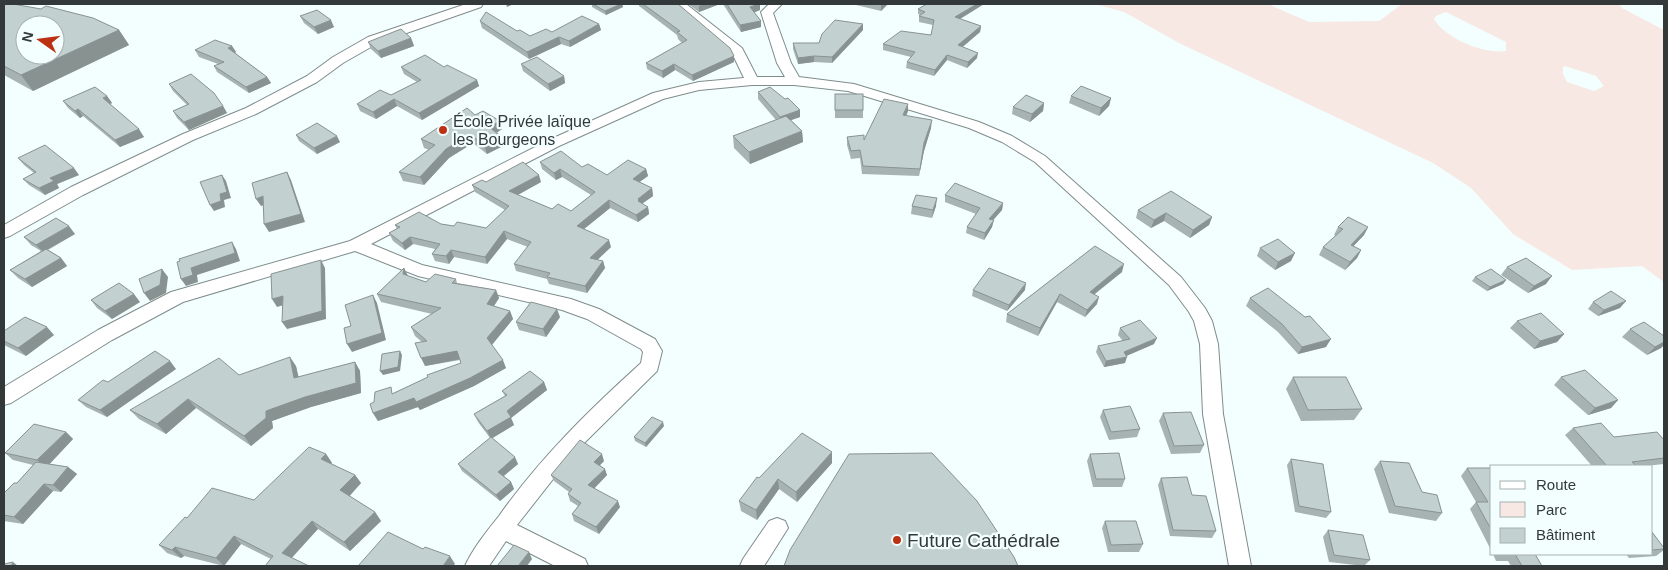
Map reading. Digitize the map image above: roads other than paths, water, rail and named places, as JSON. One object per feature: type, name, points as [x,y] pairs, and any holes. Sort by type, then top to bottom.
[{"type":"street","points":[[4,232],[77,191],[128,166],[188,137],[251,111],[312,79],[338,60],[373,40],[477,4]]},
{"type":"street","points":[[679,4],[737,52],[752,82]]},
{"type":"street","points":[[776,4],[767,12],[784,63],[794,81]]},
{"type":"street","points":[[4,397],[105,335],[177,297],[356,245],[554,143],[658,96],[699,86],[752,82],[794,81],[849,87],[881,95],[974,125],[1007,139],[1040,159],[1175,281],[1196,308],[1203,322],[1209,344],[1214,414],[1228,506],[1240,566]]},
{"type":"street","points":[[356,245],[418,270],[584,310],[648,344],[652,351],[650,366],[566,446],[538,480],[476,566]]},
{"type":"street","points":[[502,528],[577,566]]},
{"type":"street","points":[[751,566],[777,528]]},
{"type":"place","name":"École Privée laïque les Bourgeons","points":[[443,130]]},
{"type":"place","name":"Future Cathédrale","points":[[897,540]]}]
